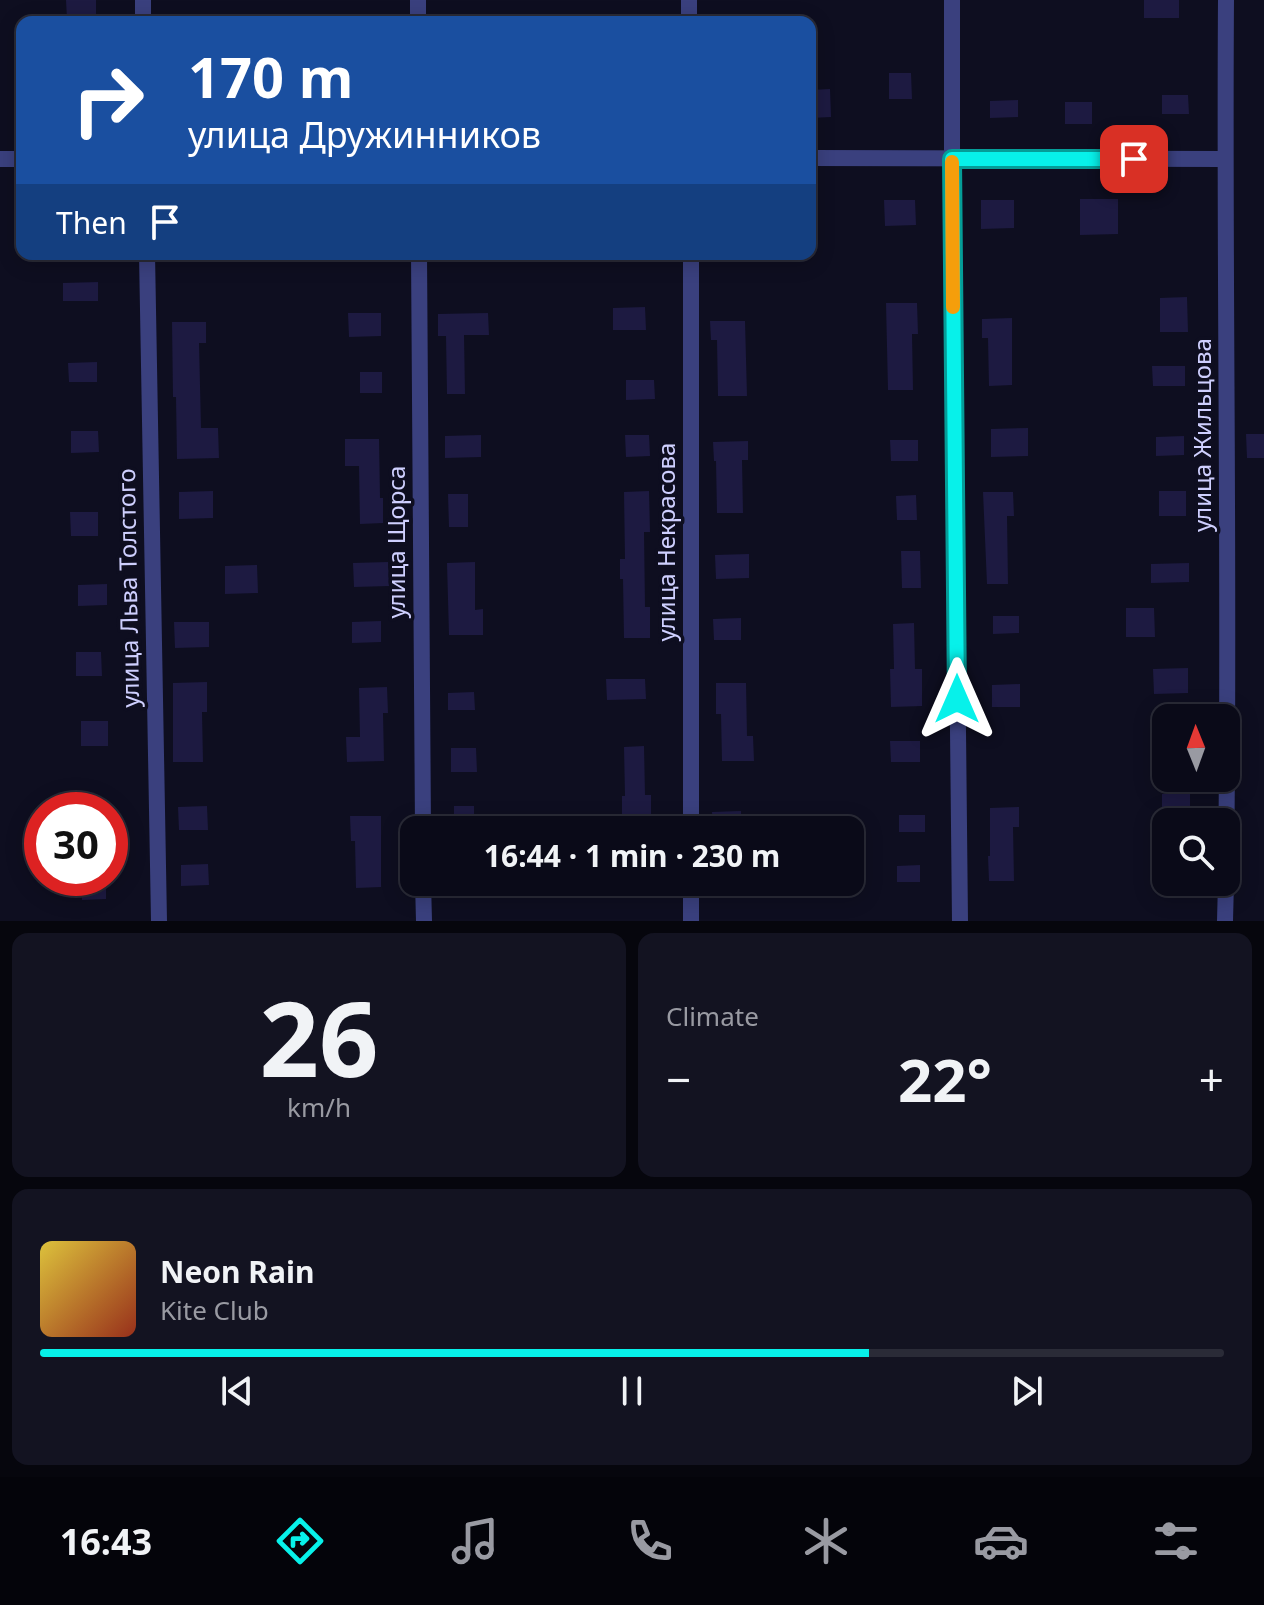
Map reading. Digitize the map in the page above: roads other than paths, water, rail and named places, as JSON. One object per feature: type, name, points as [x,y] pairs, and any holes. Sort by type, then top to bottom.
[{"type":"street","points":[[952,0],[960,921]]},
{"type":"street","name":"улица Жильцова","points":[[1226,0],[1226,808]]},
{"type":"street","points":[[816,158],[1225,159]]},
{"type":"street","name":"улица Льва Толстого","points":[[147,260],[159,921]]},
{"type":"street","name":"улица Щорса","points":[[419,260],[423,816]]},
{"type":"street","name":"улица Некрасова","points":[[691,260],[691,816]]},
{"type":"street","points":[[423,896],[424,921]]},
{"type":"street","points":[[691,896],[691,921]]},
{"type":"street","points":[[1225,921],[1226,896]]}]
